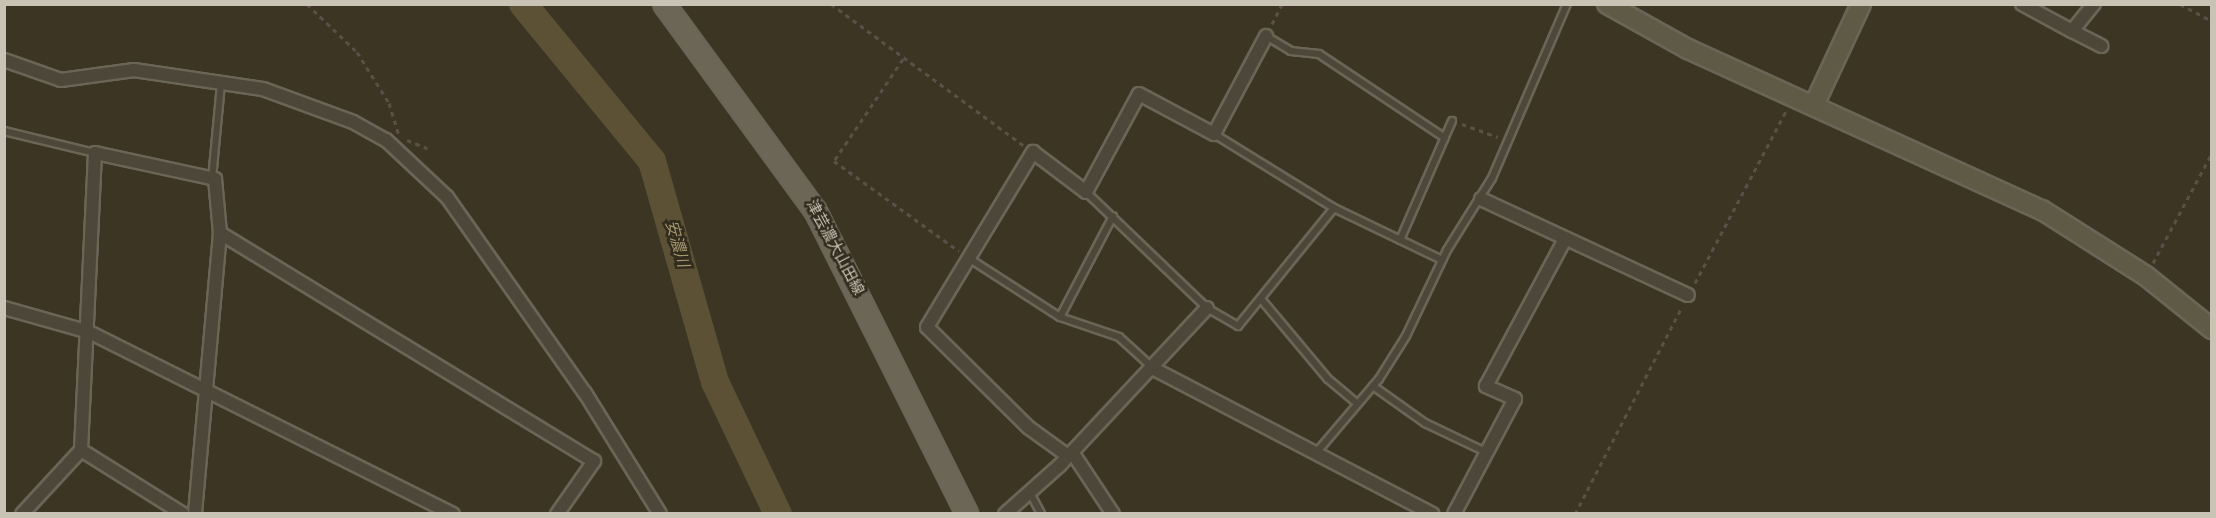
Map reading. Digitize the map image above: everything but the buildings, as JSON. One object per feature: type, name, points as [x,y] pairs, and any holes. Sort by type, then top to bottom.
[{"type":"main road","name":"津芸濃大山田線","points":[[664,4],[815,210],[967,513]]},
{"type":"street","points":[[1607,4],[1688,50],[2042,210],[2146,276],[2211,329]]},
{"type":"street","points":[[1814,105],[1860,4]]},
{"type":"street","points":[[2022,4],[2101,46]]},
{"type":"street","points":[[2072,32],[2094,4]]},
{"type":"street","points":[[1113,513],[1070,454],[1028,427],[927,327],[1033,152],[1086,192],[1138,94],[1214,134],[1266,36]]},
{"type":"street","points":[[4,60],[61,80],[134,70],[263,89],[353,122],[399,149],[435,181],[585,393],[660,513]]},
{"type":"street","points":[[22,513],[81,450],[89,332],[95,153],[212,178],[220,233],[195,513]]},
{"type":"street","points":[[1481,199],[1688,295]]},
{"type":"street","points":[[220,233],[594,461],[558,513]]},
{"type":"street","points":[[1454,513],[1515,399],[1486,386],[1565,238]]},
{"type":"street","points":[[4,308],[89,332],[453,513]]},
{"type":"street","points":[[1005,513],[1070,454],[1154,369],[1207,308]]},
{"type":"street","points":[[1154,369],[1432,513]]},
{"type":"street","points":[[81,450],[183,513]]},
{"type":"lane","points":[[1316,454],[1373,386],[1424,303],[1442,260],[1481,199],[1567,4]]},
{"type":"lane","points":[[1266,36],[1291,51],[1319,54],[1444,138]]},
{"type":"lane","points":[[212,178],[221,83]]},
{"type":"lane","points":[[1400,240],[1452,121]]},
{"type":"lane","points":[[4,131],[95,153]]},
{"type":"lane","points":[[1214,134],[1334,208],[1442,260]]},
{"type":"lane","points":[[1086,192],[1207,308],[1239,326],[1334,208]]},
{"type":"lane","points":[[1060,317],[1113,216]]},
{"type":"lane","points":[[970,259],[1060,317],[1119,337],[1154,369]]},
{"type":"lane","points":[[1261,299],[1328,379],[1357,404]]},
{"type":"lane","points":[[1373,386],[1425,423],[1488,453]]},
{"type":"lane","points":[[1028,490],[1041,513]]},
{"type":"path","points":[[307,4],[370,71],[398,123],[399,139]]},
{"type":"path","points":[[831,4],[903,59],[1033,152]]},
{"type":"path","points":[[1266,36],[1282,4]]},
{"type":"path","points":[[2180,4],[2211,21]]},
{"type":"path","points":[[903,59],[834,161],[970,259]]},
{"type":"path","points":[[1452,121],[1507,140]]},
{"type":"path","points":[[2146,276],[2211,153]]},
{"type":"waterway","name":"安濃川","points":[[523,4],[652,161],[715,382],[778,514]]}]
